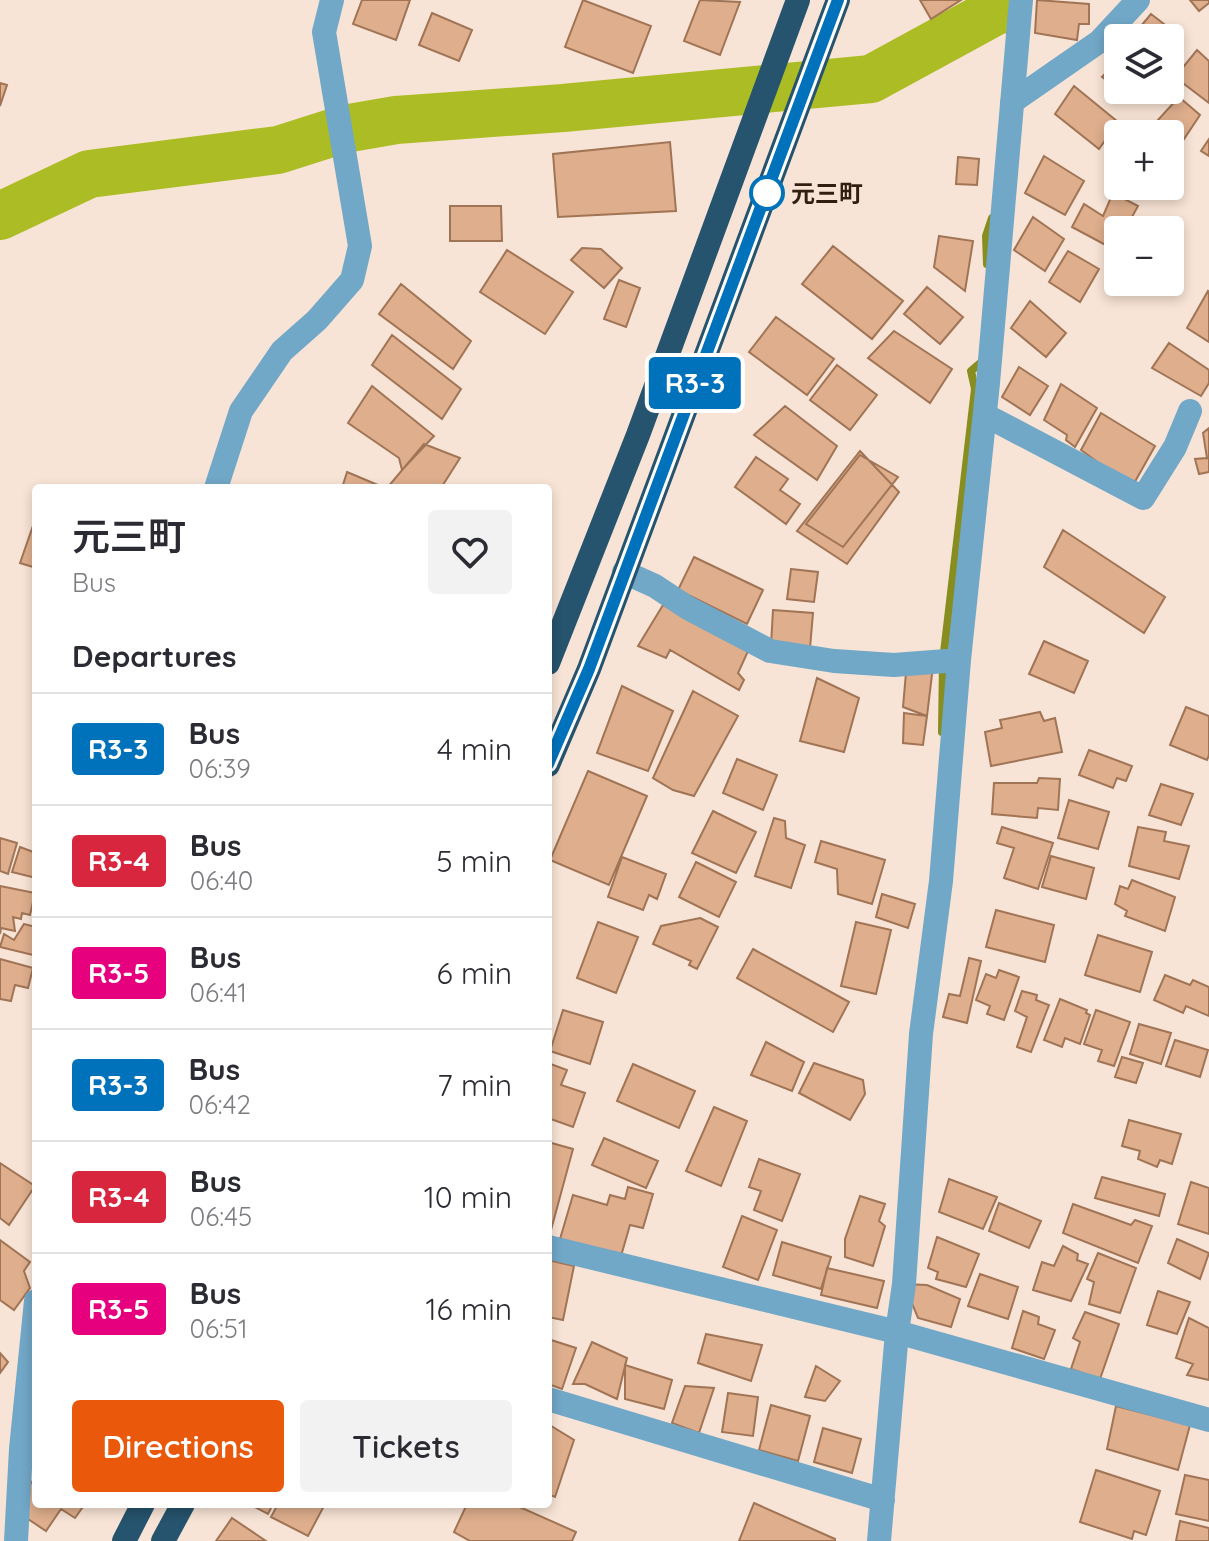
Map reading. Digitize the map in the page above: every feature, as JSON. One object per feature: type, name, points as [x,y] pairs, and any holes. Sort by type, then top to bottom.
[{"type":"highway","points":[[552,653],[638,435],[798,0]]},
{"type":"highway","points":[[552,756],[589,669],[838,0]]},
{"type":"highway","points":[[124,1541],[141,1508]]},
{"type":"highway","points":[[163,1541],[181,1508]]},
{"type":"street","points":[[217,484],[241,411],[282,351],[317,320],[352,280],[360,246],[324,32],[332,0]]},
{"type":"street","points":[[879,1541],[904,1284],[921,1034],[942,868],[1021,0]]},
{"type":"street","points":[[1012,102],[1100,41],[1138,0]]},
{"type":"street","points":[[985,415],[1143,498],[1175,447],[1190,411]]},
{"type":"street","points":[[624,572],[655,586],[688,608],[770,651],[834,661],[894,665],[959,660]]},
{"type":"street","points":[[552,1248],[897,1332],[1209,1420]]},
{"type":"street","points":[[16,1541],[32,1340]]},
{"type":"street","points":[[552,1400],[883,1500]]},
{"type":"building","points":[[362,0],[410,0],[396,40],[353,24]]},
{"type":"building","points":[[583,0],[651,26],[633,73],[565,47]]},
{"type":"building","points":[[700,0],[740,2],[720,55],[684,41]]},
{"type":"building","points":[[920,0],[961,0],[931,19]]},
{"type":"building","points":[[1037,0],[1089,4],[1089,24],[1079,24],[1077,40],[1035,33]]},
{"type":"building","points":[[1190,0],[1209,0],[1209,3],[1199,11]]},
{"type":"building","points":[[432,13],[472,30],[459,61],[419,45]]},
{"type":"building","points":[[1151,14],[1164,24],[1143,24]]},
{"type":"building","points":[[1197,50],[1209,61],[1209,103],[1184,84],[1184,66]]},
{"type":"building","points":[[0,83],[7,85],[0,106]]},
{"type":"building","points":[[1074,86],[1116,120],[1104,120],[1104,142],[1099,149],[1055,114]]},
{"type":"building","points":[[1184,101],[1200,115],[1184,139],[1184,120],[1158,120],[1173,104],[1184,104]]},
{"type":"building","points":[[1209,139],[1209,156],[1201,151]]},
{"type":"building","points":[[670,142],[676,211],[558,217],[553,154]]},
{"type":"building","points":[[1044,156],[1084,181],[1065,215],[1025,193]]},
{"type":"building","points":[[958,157],[979,159],[977,185],[956,184]]},
{"type":"building","points":[[1110,200],[1126,200],[1138,206],[1133,216],[1104,216],[1104,244],[1072,227],[1084,204],[1103,216]]},
{"type":"building","points":[[450,206],[501,206],[502,241],[450,241]]},
{"type":"building","points":[[1033,217],[1064,239],[1045,271],[1014,250]]},
{"type":"building","points":[[939,236],[973,241],[965,291],[934,267]]},
{"type":"building","points":[[833,246],[903,301],[872,339],[802,284]]},
{"type":"building","points":[[582,248],[601,249],[622,268],[604,288],[571,260]]},
{"type":"building","points":[[507,250],[573,292],[545,334],[480,292]]},
{"type":"building","points":[[1068,251],[1099,269],[1080,302],[1049,282]]},
{"type":"building","points":[[619,280],[640,288],[626,327],[604,319]]},
{"type":"building","points":[[401,284],[471,341],[453,369],[379,314]]},
{"type":"building","points":[[927,287],[963,317],[940,344],[904,314]]},
{"type":"building","points":[[1209,292],[1209,342],[1187,328]]},
{"type":"building","points":[[1030,301],[1066,333],[1046,357],[1011,328]]},
{"type":"building","points":[[776,317],[834,359],[807,395],[749,352]]},
{"type":"building","points":[[894,331],[952,369],[930,403],[868,358]]},
{"type":"building","points":[[392,335],[461,389],[442,419],[372,365]]},
{"type":"building","points":[[1169,343],[1209,370],[1209,383],[1201,396],[1152,368]]},
{"type":"building","points":[[837,365],[877,395],[850,430],[810,400]]},
{"type":"building","points":[[1019,367],[1048,386],[1030,415],[1002,397]]},
{"type":"building","points":[[1061,384],[1097,408],[1075,447],[1066,440],[1067,435],[1044,420]]},
{"type":"building","points":[[372,386],[434,436],[402,470],[399,458],[348,423]]},
{"type":"building","points":[[785,406],[837,446],[817,480],[754,435]]},
{"type":"building","points":[[1101,413],[1155,446],[1132,487],[1081,450]]},
{"type":"building","points":[[1209,428],[1209,472],[1199,474],[1195,459],[1207,458],[1203,433]]},
{"type":"building","points":[[424,444],[460,458],[444,484],[390,484]]},
{"type":"building","points":[[860,451],[899,492],[847,564],[797,531]]},
{"type":"building","points":[[860,455],[898,477],[843,547],[806,524]]},
{"type":"building","points":[[756,457],[788,479],[780,490],[800,504],[786,524],[735,487]]},
{"type":"building","points":[[347,472],[376,484],[343,484]]},
{"type":"building","points":[[32,528],[32,567],[20,563]]},
{"type":"building","points":[[1063,530],[1165,597],[1144,633],[1044,567]]},
{"type":"building","points":[[694,557],[763,590],[747,624],[678,590]]},
{"type":"building","points":[[791,569],[818,572],[814,602],[787,599]]},
{"type":"building","points":[[663,605],[749,649],[738,673],[744,680],[739,690],[670,650],[666,658],[638,646]]},
{"type":"building","points":[[773,610],[813,613],[810,648],[771,645]]},
{"type":"building","points":[[1044,641],[1088,661],[1074,693],[1029,674]]},
{"type":"building","points":[[907,661],[933,666],[927,716],[903,707]]},
{"type":"building","points":[[817,678],[859,698],[844,752],[800,741]]},
{"type":"building","points":[[622,686],[673,711],[648,771],[597,753]]},
{"type":"building","points":[[693,691],[738,716],[694,796],[673,790],[653,778]]},
{"type":"building","points":[[1186,707],[1209,716],[1207,760],[1170,745]]},
{"type":"building","points":[[1040,712],[1044,721],[1055,718],[1062,752],[991,766],[985,732],[1002,728],[1000,720]]},
{"type":"building","points":[[904,713],[927,716],[923,745],[903,743]]},
{"type":"building","points":[[1089,750],[1132,766],[1126,781],[1117,778],[1113,788],[1079,775]]},
{"type":"building","points":[[737,759],[777,775],[763,810],[723,793]]},
{"type":"building","points":[[588,771],[647,796],[609,885],[552,861]]},
{"type":"building","points":[[1039,778],[1060,779],[1058,810],[1038,808],[1037,818],[992,814],[994,783],[1037,783]]},
{"type":"building","points":[[1161,784],[1193,794],[1181,825],[1149,815]]},
{"type":"building","points":[[1069,800],[1109,812],[1098,849],[1058,838]]},
{"type":"building","points":[[713,811],[756,832],[736,873],[692,853]]},
{"type":"building","points":[[774,818],[785,821],[786,838],[805,845],[791,888],[755,876]]},
{"type":"building","points":[[1002,827],[1053,843],[1038,889],[1004,878],[1014,848],[997,843]]},
{"type":"building","points":[[1138,827],[1166,832],[1164,841],[1189,846],[1179,879],[1129,866]]},
{"type":"building","points":[[0,838],[17,843],[8,874],[0,871]]},
{"type":"building","points":[[821,841],[885,860],[872,904],[838,894],[837,869],[815,862]]},
{"type":"building","points":[[20,847],[32,852],[32,877],[12,872]]},
{"type":"building","points":[[1051,856],[1094,868],[1086,899],[1042,887]]},
{"type":"building","points":[[622,857],[666,874],[657,899],[649,895],[643,910],[608,897]]},
{"type":"building","points":[[696,862],[736,882],[719,917],[679,897]]},
{"type":"building","points":[[1132,880],[1175,897],[1165,931],[1125,916],[1127,911],[1115,904],[1120,886],[1128,889]]},
{"type":"building","points":[[0,886],[32,892],[30,915],[22,913],[21,919],[13,917],[15,931],[1,928],[0,934]]},
{"type":"building","points":[[882,894],[915,904],[908,928],[876,917]]},
{"type":"building","points":[[996,910],[1054,925],[1045,962],[986,947]]},
{"type":"building","points":[[700,918],[718,927],[697,969],[689,965],[691,961],[653,944],[661,926]]},
{"type":"building","points":[[598,922],[638,937],[616,993],[577,978]]},
{"type":"building","points":[[856,922],[891,930],[876,994],[841,986]]},
{"type":"building","points":[[24,924],[32,926],[32,955],[0,947],[4,934],[14,940]]},
{"type":"building","points":[[1098,935],[1152,952],[1140,992],[1085,975]]},
{"type":"building","points":[[753,949],[849,1002],[833,1032],[737,978]]},
{"type":"building","points":[[969,958],[981,961],[967,1023],[943,1017],[949,994],[960,996]]},
{"type":"building","points":[[0,959],[32,968],[28,988],[15,985],[11,1001],[0,999]]},
{"type":"building","points":[[999,970],[1019,977],[1004,1020],[987,1014],[990,1006],[976,1000],[986,974],[996,978]]},
{"type":"building","points":[[1165,975],[1190,985],[1193,980],[1209,987],[1209,1016],[1186,1006],[1183,1013],[1154,1000]]},
{"type":"building","points":[[1022,991],[1037,995],[1036,1000],[1049,1005],[1031,1052],[1017,1047],[1027,1017],[1015,1011]]},
{"type":"building","points":[[1060,999],[1087,1010],[1086,1013],[1090,1015],[1080,1044],[1065,1038],[1062,1047],[1044,1040]]},
{"type":"building","points":[[563,1010],[603,1022],[590,1064],[552,1052]]},
{"type":"building","points":[[1096,1010],[1130,1022],[1114,1066],[1098,1061],[1102,1050],[1084,1044]]},
{"type":"building","points":[[1139,1024],[1171,1033],[1161,1064],[1130,1054]]},
{"type":"building","points":[[1175,1040],[1208,1050],[1200,1077],[1166,1066]]},
{"type":"building","points":[[766,1042],[804,1062],[792,1091],[751,1075]]},
{"type":"building","points":[[1122,1057],[1143,1063],[1136,1083],[1115,1077]]},
{"type":"building","points":[[814,1063],[863,1080],[865,1094],[850,1120],[799,1093]]},
{"type":"building","points":[[552,1064],[567,1070],[561,1085],[585,1093],[573,1127],[552,1119]]},
{"type":"building","points":[[633,1064],[695,1091],[679,1128],[617,1101]]},
{"type":"building","points":[[714,1107],[747,1121],[721,1186],[686,1171]]},
{"type":"building","points":[[1129,1120],[1181,1134],[1172,1164],[1160,1160],[1157,1167],[1138,1159],[1140,1151],[1122,1146]]},
{"type":"building","points":[[604,1138],[658,1161],[646,1188],[592,1165]]},
{"type":"building","points":[[552,1143],[573,1149],[552,1226]]},
{"type":"building","points":[[759,1159],[800,1174],[782,1221],[754,1210],[761,1191],[749,1187]]},
{"type":"building","points":[[0,1163],[32,1184],[32,1190],[9,1225],[0,1218]]},
{"type":"building","points":[[1102,1177],[1165,1194],[1159,1216],[1095,1198]]},
{"type":"building","points":[[949,1179],[997,1197],[983,1229],[939,1212]]},
{"type":"building","points":[[1191,1182],[1209,1188],[1209,1234],[1178,1224]]},
{"type":"building","points":[[628,1187],[653,1194],[643,1228],[630,1225],[621,1256],[560,1239],[573,1195],[607,1205],[610,1195],[625,1199]]},
{"type":"building","points":[[860,1196],[885,1204],[879,1221],[885,1226],[873,1266],[845,1257],[845,1239]]},
{"type":"building","points":[[999,1203],[1041,1221],[1029,1248],[989,1231]]},
{"type":"building","points":[[1073,1204],[1131,1225],[1135,1220],[1152,1226],[1138,1263],[1063,1233]]},
{"type":"building","points":[[742,1216],[777,1230],[758,1280],[723,1267]]},
{"type":"building","points":[[937,1237],[979,1254],[966,1287],[936,1279],[938,1272],[928,1268]]},
{"type":"building","points":[[1177,1239],[1209,1253],[1200,1279],[1168,1263]]},
{"type":"building","points":[[0,1240],[30,1262],[24,1271],[30,1288],[14,1310],[0,1300]]},
{"type":"building","points":[[782,1242],[831,1257],[821,1289],[773,1275]]},
{"type":"building","points":[[1063,1246],[1078,1254],[1077,1260],[1088,1264],[1071,1301],[1033,1290],[1042,1262],[1054,1266]]},
{"type":"building","points":[[1098,1253],[1136,1268],[1120,1313],[1089,1304],[1094,1282],[1087,1279]]},
{"type":"building","points":[[552,1261],[574,1266],[563,1320],[552,1318]]},
{"type":"building","points":[[827,1268],[884,1281],[877,1308],[821,1295]]},
{"type":"building","points":[[980,1274],[1018,1287],[1008,1319],[968,1306]]},
{"type":"building","points":[[904,1284],[927,1285],[960,1299],[951,1327],[918,1318]]},
{"type":"building","points":[[1158,1291],[1190,1302],[1177,1334],[1147,1325]]},
{"type":"building","points":[[1023,1311],[1039,1317],[1038,1324],[1055,1330],[1044,1359],[1012,1348]]},
{"type":"building","points":[[1085,1312],[1119,1324],[1100,1379],[1071,1369],[1080,1342],[1073,1338]]},
{"type":"building","points":[[1189,1318],[1209,1328],[1209,1380],[1187,1375],[1193,1364],[1176,1358]]},
{"type":"building","points":[[706,1334],[762,1345],[751,1381],[698,1363]]},
{"type":"building","points":[[552,1340],[576,1348],[562,1389],[552,1385]]},
{"type":"building","points":[[592,1342],[627,1358],[617,1399],[585,1384],[573,1384]]},
{"type":"building","points":[[0,1353],[8,1362],[0,1373]]},
{"type":"building","points":[[625,1365],[672,1380],[664,1409],[625,1399]]},
{"type":"building","points":[[816,1366],[840,1381],[825,1401],[805,1397]]},
{"type":"building","points":[[685,1386],[714,1388],[699,1433],[672,1423]]},
{"type":"building","points":[[728,1393],[758,1397],[753,1436],[722,1432]]},
{"type":"building","points":[[771,1405],[810,1416],[798,1461],[759,1450]]},
{"type":"building","points":[[1116,1406],[1190,1425],[1178,1470],[1107,1449]]},
{"type":"building","points":[[552,1426],[574,1440],[555,1497],[552,1496]]},
{"type":"building","points":[[823,1428],[861,1439],[852,1473],[814,1462]]},
{"type":"building","points":[[1096,1470],[1160,1491],[1146,1535],[1134,1531],[1132,1539],[1080,1522]]},
{"type":"building","points":[[1185,1475],[1209,1480],[1209,1521],[1176,1514]]},
{"type":"building","points":[[32,1482],[32,1508],[82,1508],[75,1518],[61,1509],[46,1531],[13,1509]]},
{"type":"building","points":[[754,1503],[835,1539],[835,1541],[739,1541]]},
{"type":"building","points":[[257,1508],[271,1508],[268,1514]]},
{"type":"building","points":[[276,1508],[323,1508],[308,1536],[271,1517]]},
{"type":"building","points":[[465,1508],[522,1508],[576,1532],[572,1541],[470,1541],[454,1532]]},
{"type":"building","points":[[232,1518],[266,1541],[216,1541]]},
{"type":"building","points":[[1180,1521],[1209,1528],[1209,1541],[1176,1541]]},
{"type":"waterway","points":[[984,0],[969,24],[1005,6],[1009,31]]},
{"type":"waterway","points":[[0,216],[89,174],[278,150],[344,129],[396,120],[563,108],[871,79],[1005,6]]},
{"type":"waterway","points":[[987,264],[986,236],[992,218]]},
{"type":"waterway","points":[[942,732],[943,661],[975,389],[971,371],[985,359]]},
{"type":"bus line","name":"R3-3","points":[[552,755],[589,669],[838,0]]},
{"type":"place","name":"元三町","points":[[767,193]]}]
